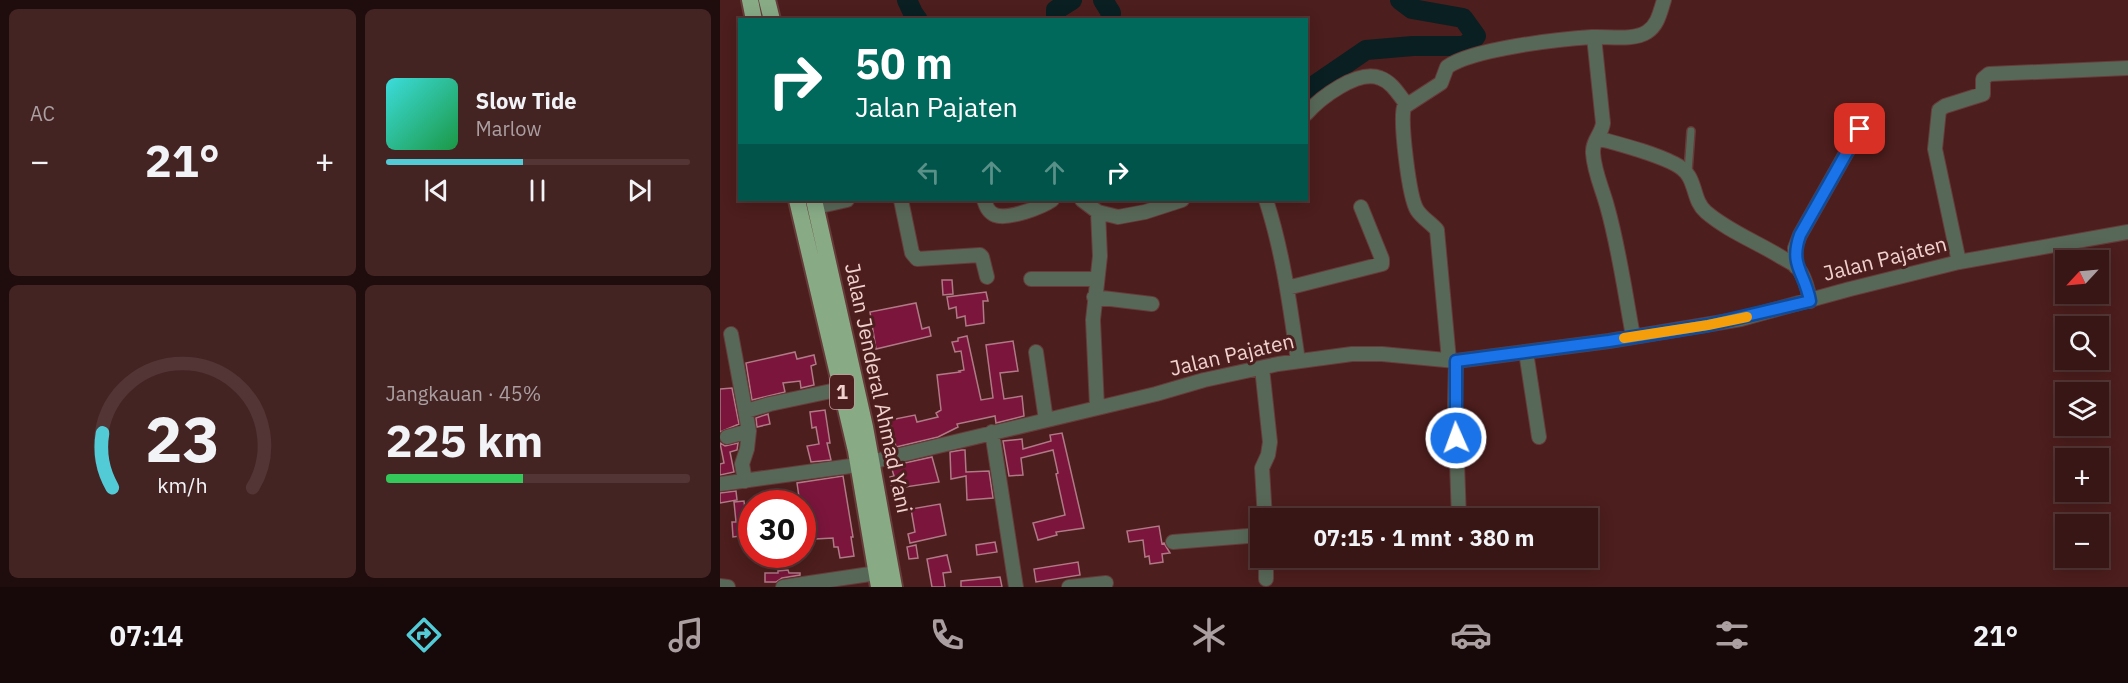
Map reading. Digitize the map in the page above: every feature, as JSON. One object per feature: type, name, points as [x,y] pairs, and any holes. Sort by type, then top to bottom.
[{"type":"highway","points":[[750,0],[754,18]]},
{"type":"highway","points":[[768,0],[772,18]]},
{"type":"highway","name":"Jalan Jenderal Ahmad Yani","points":[[797,201],[841,389],[865,464],[878,580]]},
{"type":"highway","name":"Jalan Jenderal Ahmad Yani","points":[[815,203],[865,464],[894,587]]},
{"type":"street","points":[[1459,508],[1453,361],[1437,230],[1417,211],[1412,199],[1403,110],[1436,86],[1447,67],[1466,57],[1563,40],[1635,36],[1647,32],[1658,21],[1664,0]]},
{"type":"street","points":[[1594,37],[1603,130],[1592,150],[1598,180],[1607,206],[1633,336]]},
{"type":"street","points":[[1959,262],[1935,149],[1939,110],[1983,94],[1983,79],[1989,74],[2128,68]]},
{"type":"street","points":[[1308,112],[1325,95],[1358,78],[1371,75],[1387,82],[1407,105]]},
{"type":"street","points":[[1796,267],[1795,248],[1800,235],[1870,111]]},
{"type":"street","points":[[1597,138],[1675,164],[1688,172],[1700,204],[1706,212],[1796,267],[1804,279],[1810,301]]},
{"type":"street","points":[[815,203],[836,201]]},
{"type":"street","points":[[902,201],[912,253],[917,259],[980,255],[987,277]]},
{"type":"street","points":[[984,201],[989,211],[997,216],[1005,216],[1029,210],[1050,201]]},
{"type":"street","points":[[1083,201],[1098,212],[1118,217],[1144,213],[1179,201]]},
{"type":"street","points":[[1266,201],[1275,229],[1287,288],[1298,361]]},
{"type":"street","points":[[1287,288],[1382,264],[1361,207]]},
{"type":"street","points":[[1096,407],[1093,343],[1094,297],[1100,256],[1098,212]]},
{"type":"street","name":"Jalan Pajaten","points":[[720,484],[865,464],[1096,407],[1298,361],[1328,356],[1375,354],[1453,361],[1614,340],[1741,319],[1959,262],[2128,232]]},
{"type":"street","points":[[1030,279],[1097,279]]},
{"type":"street","points":[[1094,297],[1152,304]]},
{"type":"street","points":[[731,334],[749,431],[742,464],[745,481]]},
{"type":"street","points":[[1036,352],[1046,420]]},
{"type":"street","points":[[1526,352],[1539,437]]},
{"type":"street","points":[[1262,368],[1270,442],[1268,455],[1262,468],[1264,508]]},
{"type":"street","points":[[746,411],[841,389]]},
{"type":"street","points":[[727,437],[749,431]]},
{"type":"street","points":[[992,432],[1016,587]]},
{"type":"street","points":[[1173,542],[1250,536]]},
{"type":"street","points":[[1266,568],[1266,579]]},
{"type":"street","points":[[783,587],[878,580]]},
{"type":"street","points":[[1069,587],[1106,583]]},
{"type":"street","points":[[720,586],[728,587]]},
{"type":"lane","points":[[1688,172],[1691,131]]},
{"type":"building","points":[[942,280],[952,280],[953,294],[943,295]]},
{"type":"building","points":[[986,292],[988,301],[983,301],[984,323],[966,326],[965,316],[957,318],[956,307],[949,309],[947,297]]},
{"type":"building","points":[[916,303],[922,329],[929,327],[931,336],[876,349],[870,312]]},
{"type":"building","points":[[967,336],[981,400],[993,398],[986,345],[1013,341],[1018,371],[1000,373],[1004,399],[1022,396],[1024,416],[996,423],[995,416],[957,424],[958,427],[938,437],[896,447],[890,420],[915,415],[917,422],[938,417],[936,413],[941,410],[937,375],[964,370],[961,351],[955,352],[952,342]]},
{"type":"building","points":[[795,352],[797,359],[814,355],[816,364],[811,366],[814,385],[801,388],[800,381],[783,383],[785,392],[752,400],[746,363]]},
{"type":"building","points":[[732,388],[739,424],[720,432],[720,389]]},
{"type":"building","points":[[825,410],[830,443],[827,443],[831,460],[811,462],[807,446],[819,444],[816,427],[812,428],[810,412]]},
{"type":"building","points":[[768,414],[770,424],[757,427],[756,418]]},
{"type":"building","points":[[1062,433],[1084,528],[1056,532],[1057,535],[1038,540],[1033,523],[1065,515],[1053,450],[1021,458],[1023,475],[1009,476],[1003,441],[1022,439],[1023,449],[1051,441],[1050,435]]},
{"type":"building","points":[[720,443],[725,446],[738,443],[737,450],[730,452],[734,472],[720,475],[720,464],[724,463]]},
{"type":"building","points":[[965,450],[966,472],[989,471],[993,498],[967,500],[966,476],[951,479],[950,452]]},
{"type":"building","points":[[932,457],[939,482],[892,489],[890,477],[894,476],[891,466]]},
{"type":"building","points":[[843,476],[854,556],[840,558],[838,547],[834,547],[833,538],[816,539],[816,490],[798,490],[797,483]]},
{"type":"building","points":[[736,491],[737,500],[720,503],[720,493]]},
{"type":"building","points":[[734,502],[738,502],[738,536],[733,537],[732,522],[736,522]]},
{"type":"building","points":[[940,504],[946,535],[910,543],[908,534],[915,532],[911,509]]},
{"type":"building","points":[[1159,526],[1162,544],[1164,543],[1170,553],[1162,554],[1163,562],[1150,564],[1149,556],[1145,557],[1143,540],[1129,542],[1127,531]]},
{"type":"building","points":[[995,542],[997,552],[977,555],[976,545]]},
{"type":"building","points":[[916,545],[918,558],[909,559],[907,547]]},
{"type":"building","points":[[947,555],[951,572],[943,573],[945,587],[932,587],[927,559]]},
{"type":"building","points":[[1078,562],[1080,575],[1036,582],[1034,569]]},
{"type":"building","points":[[788,570],[789,573],[800,573],[800,575],[782,578],[776,582],[765,582],[765,573]]},
{"type":"building","points":[[1000,577],[1002,587],[961,587],[961,581]]},
{"type":"waterway","points":[[907,0],[917,18]]},
{"type":"waterway","points":[[1056,18],[1056,10],[1072,0]]},
{"type":"waterway","points":[[1103,0],[1111,13],[1110,18]]},
{"type":"waterway","points":[[1308,90],[1366,50],[1413,46],[1465,46],[1476,36],[1463,18],[1412,9],[1400,0]]},
{"type":"slow traffic","points":[[1624,338],[1747,317]]},
{"type":"route","points":[[1456,438],[1456,361],[1609,341],[1708,325],[1810,301],[1804,279],[1796,267],[1795,248],[1800,235],[1860,129]]}]
